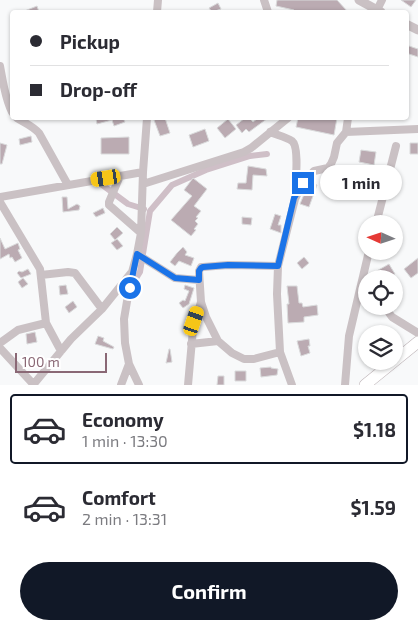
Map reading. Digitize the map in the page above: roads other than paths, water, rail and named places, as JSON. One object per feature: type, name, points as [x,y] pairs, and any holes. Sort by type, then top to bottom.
[{"type":"main road","points":[[365,385],[418,342]]},
{"type":"street","points":[[359,0],[375,10]]},
{"type":"street","points":[[0,66],[10,105]]},
{"type":"street","points":[[21,120],[33,126],[39,133],[68,185]]},
{"type":"street","points":[[33,126],[34,120]]},
{"type":"street","points":[[139,385],[129,364],[125,343],[124,319],[141,233],[147,120]]},
{"type":"street","points":[[143,184],[244,152],[252,148],[285,120]]},
{"type":"street","points":[[294,198],[303,183],[314,172],[328,168],[331,164],[337,143],[346,132],[348,120]]},
{"type":"street","points":[[346,132],[418,129]]},
{"type":"street","points":[[270,132],[292,141],[296,146],[297,156],[294,198],[278,266],[276,294],[280,352],[292,385]]},
{"type":"street","points":[[378,215],[396,146]]},
{"type":"street","points":[[0,197],[143,172]]},
{"type":"street","points":[[120,176],[109,205],[141,233]]},
{"type":"street","points":[[0,202],[37,263],[41,275],[46,323],[61,351]]},
{"type":"street","points":[[137,254],[175,278],[199,280]]},
{"type":"street","points":[[278,266],[228,265],[203,267],[199,271],[199,280],[201,302],[206,317],[218,340],[232,353],[244,359],[254,359],[280,352]]},
{"type":"street","points":[[0,348],[33,385],[70,339],[102,309],[132,272]]},
{"type":"street","points":[[41,275],[75,273],[102,309]]},
{"type":"street","points":[[345,385],[349,336],[358,300]]},
{"type":"street","points":[[188,385],[190,344],[194,321],[201,302]]},
{"type":"street","points":[[391,315],[418,333]]},
{"type":"street","points":[[0,343],[18,330],[46,323]]},
{"type":"street","points":[[190,344],[218,340]]},
{"type":"street","points":[[121,385],[129,364]]},
{"type":"waterway","points":[[130,288],[140,272],[150,211],[172,185],[206,170],[250,156],[267,154]]},
{"type":"waterway","points":[[92,181],[97,181],[128,204],[144,209]]}]
